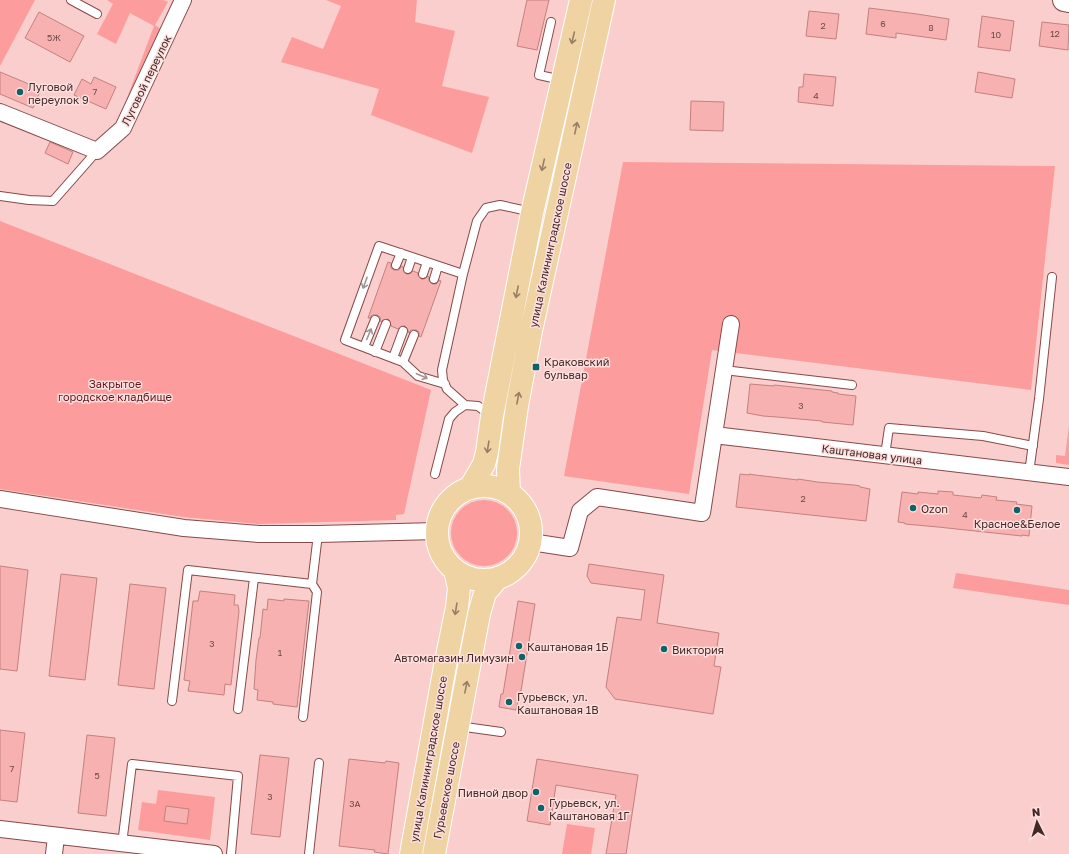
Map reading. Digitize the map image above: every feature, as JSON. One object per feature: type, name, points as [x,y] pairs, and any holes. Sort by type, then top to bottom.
[{"type":"main road","name":"улица Калининградское шоссе","points":[[470,486],[484,464],[488,452],[492,416],[532,213],[581,0]]},
{"type":"main road","name":"улица Калининградское шоссе","points":[[509,492],[508,469],[516,406],[531,330],[604,0]]},
{"type":"main road","points":[[458,726],[479,614],[485,593],[496,580],[511,572],[525,557],[531,542],[531,522],[526,508],[509,492],[504,488],[489,484],[470,486],[450,498],[437,531],[437,540],[442,554],[448,563],[463,576],[478,580],[496,580]]},
{"type":"main road","name":"улица Калининградское шоссе","points":[[411,854],[457,607],[459,588],[455,570]]},
{"type":"main road","name":"Гурьевское шоссе","points":[[434,854],[458,726]]},
{"type":"street","name":"Луговой переулок","points":[[97,151],[123,128],[184,0]]},
{"type":"street","points":[[1064,0],[1069,1]]},
{"type":"street","points":[[0,112],[97,151]]},
{"type":"street","points":[[531,542],[570,548],[580,511],[597,497],[702,513],[731,324]]},
{"type":"street","name":"Каштановая улица","points":[[714,435],[1069,477]]},
{"type":"street","points":[[0,499],[184,528],[259,534],[437,531]]},
{"type":"street","points":[[0,829],[207,854]]},
{"type":"street","points":[[54,854],[56,836]]},
{"type":"lane","points":[[71,0],[97,14]]},
{"type":"lane","points":[[551,22],[539,74],[563,80]]},
{"type":"lane","points":[[0,196],[53,202],[97,151]]},
{"type":"lane","points":[[492,416],[478,406],[465,405],[448,389],[442,380],[442,370],[463,274],[477,221],[486,208],[500,204],[532,213]]},
{"type":"lane","points":[[445,384],[418,376],[403,362],[345,340],[379,246],[463,274]]},
{"type":"lane","points":[[396,265],[401,253]]},
{"type":"lane","points":[[408,269],[412,257]]},
{"type":"lane","points":[[423,274],[427,262]]},
{"type":"lane","points":[[434,279],[438,266]]},
{"type":"lane","points":[[1030,473],[1052,277]]},
{"type":"lane","points":[[364,347],[375,320]]},
{"type":"lane","points":[[375,352],[386,324]]},
{"type":"lane","points":[[393,358],[403,331]]},
{"type":"lane","points":[[403,362],[414,335]]},
{"type":"lane","points":[[724,370],[852,385]]},
{"type":"lane","points":[[435,474],[449,419],[455,412],[465,405]]},
{"type":"lane","points":[[886,455],[889,428],[983,436],[1033,446]]},
{"type":"lane","points":[[303,717],[317,592],[312,584],[318,534]]},
{"type":"lane","points":[[172,701],[188,570],[312,584]]},
{"type":"lane","points":[[238,709],[254,578]]},
{"type":"lane","points":[[458,726],[501,732]]},
{"type":"lane","points":[[309,854],[319,763]]},
{"type":"lane","points":[[122,844],[132,764],[238,776],[231,854]]},
{"type":"green space","points":[[0,0],[35,0],[0,66]]},
{"type":"green space","points":[[107,0],[163,0],[168,2],[155,25],[161,29],[118,122],[154,26],[130,13],[116,44],[97,34],[113,4]]},
{"type":"green space","points":[[326,0],[417,0],[415,22],[455,31],[442,86],[489,97],[472,153],[371,115],[379,89],[281,62],[292,37],[323,49],[341,6]]},
{"type":"green space","points":[[623,162],[1055,166],[1031,390],[712,350],[689,494],[564,476]]},
{"type":"green space","name":"Закрытое городское кладбище","points":[[0,221],[431,390],[404,514],[396,515],[396,520],[258,524],[183,517],[0,489]]},
{"type":"green space","points":[[1069,426],[1069,465],[1056,463],[1056,455],[1065,456]]},
{"type":"green space","points":[[484,500],[497,503],[507,510],[514,520],[517,533],[514,546],[507,556],[497,563],[484,566],[471,563],[461,556],[454,546],[451,533],[454,520],[461,510],[471,503]]},
{"type":"green space","points":[[956,573],[1069,590],[1069,605],[953,588]]},
{"type":"green space","points":[[158,790],[215,797],[210,840],[138,830],[142,802],[156,804]]},
{"type":"green space","points":[[567,824],[595,828],[591,854],[562,854]]},
{"type":"building","points":[[527,0],[549,0],[537,50],[517,46]]},
{"type":"building","points":[[869,8],[949,19],[946,40],[896,33],[896,38],[866,34]]},
{"type":"building","points":[[809,11],[839,14],[836,39],[806,36]]},
{"type":"building","points":[[39,12],[84,36],[70,62],[25,38]]},
{"type":"building","points":[[982,16],[1014,21],[1010,51],[978,47]]},
{"type":"building","points":[[1042,22],[1069,25],[1068,50],[1039,46]]},
{"type":"building","name":"Луговой переулок 9","points":[[0,72],[41,89],[33,108],[0,94]]},
{"type":"building","points":[[978,72],[1015,79],[1012,98],[975,92]]},
{"type":"building","points":[[804,74],[836,77],[833,106],[798,102],[799,87],[803,87]]},
{"type":"building","points":[[94,77],[116,87],[106,109],[74,95],[82,79],[91,84]]},
{"type":"building","points":[[691,101],[724,102],[723,131],[690,130]]},
{"type":"building","points":[[50,142],[73,152],[68,164],[45,153]]},
{"type":"building","points":[[388,262],[391,263],[391,268],[394,270],[399,270],[401,266],[406,274],[413,271],[418,273],[421,279],[428,276],[429,281],[432,284],[436,284],[439,280],[441,281],[421,337],[419,336],[419,332],[416,330],[411,330],[409,333],[405,326],[398,329],[391,326],[388,319],[381,322],[380,317],[377,315],[372,315],[368,318]]},
{"type":"building","points":[[750,384],[832,391],[838,394],[856,396],[853,425],[747,413]]},
{"type":"building","points":[[740,474],[854,485],[870,489],[866,521],[736,507]]},
{"type":"building","points":[[938,491],[953,492],[953,495],[981,498],[982,495],[997,497],[996,500],[1017,502],[1016,504],[1032,506],[1029,536],[905,524],[898,522],[902,492],[938,494]]},
{"type":"building","name":"Виктория","points":[[589,564],[664,575],[657,623],[719,633],[714,666],[721,667],[713,714],[615,699],[606,687],[617,617],[641,620],[645,590],[591,583],[587,576]]},
{"type":"building","points":[[0,566],[28,570],[17,671],[0,669]]},
{"type":"building","points":[[61,574],[97,578],[85,680],[49,676]]},
{"type":"building","points":[[130,584],[166,588],[154,689],[118,685]]},
{"type":"building","points":[[200,591],[235,595],[234,605],[238,605],[239,611],[231,685],[225,684],[224,695],[188,691],[190,681],[184,680],[193,601],[198,601]]},
{"type":"building","points":[[268,599],[284,601],[284,599],[309,601],[297,707],[257,700],[258,690],[254,689],[256,660],[263,609],[267,610]]},
{"type":"building","name":"Каштановая 1Б","points":[[518,601],[535,604],[521,691],[516,710],[499,707],[501,694],[503,694]]},
{"type":"building","points":[[0,730],[25,733],[17,802],[0,800]]},
{"type":"building","points":[[87,735],[115,738],[106,816],[78,813]]},
{"type":"building","points":[[260,755],[289,758],[280,837],[251,834]]},
{"type":"building","points":[[349,759],[399,763],[388,854],[374,852],[375,850],[339,846]]},
{"type":"building","name":"Гурьевск, ул. Каштановая 1Г","points":[[537,759],[638,775],[626,854],[606,854],[616,795],[556,785],[550,825],[527,821]]},
{"type":"building","points":[[166,806],[189,809],[187,824],[164,821]]},
{"type":"place","name":"Луговой переулок 9","points":[[20,92]]},
{"type":"place","name":"Краковский бульвар","points":[[536,367]]},
{"type":"place","name":"Ozon","points":[[913,508]]},
{"type":"place","name":"Красное&Белое","points":[[1017,510]]},
{"type":"place","name":"Каштановая 1Б","points":[[519,646]]},
{"type":"place","name":"Виктория","points":[[664,649]]},
{"type":"place","name":"Автомагазин Лимузин","points":[[522,657]]},
{"type":"place","name":"Гурьевск, ул. Каштановая 1В","points":[[509,702]]},
{"type":"place","name":"Пивной двор","points":[[536,792]]},
{"type":"place","name":"Гурьевск, ул. Каштановая 1Г","points":[[541,808]]}]
